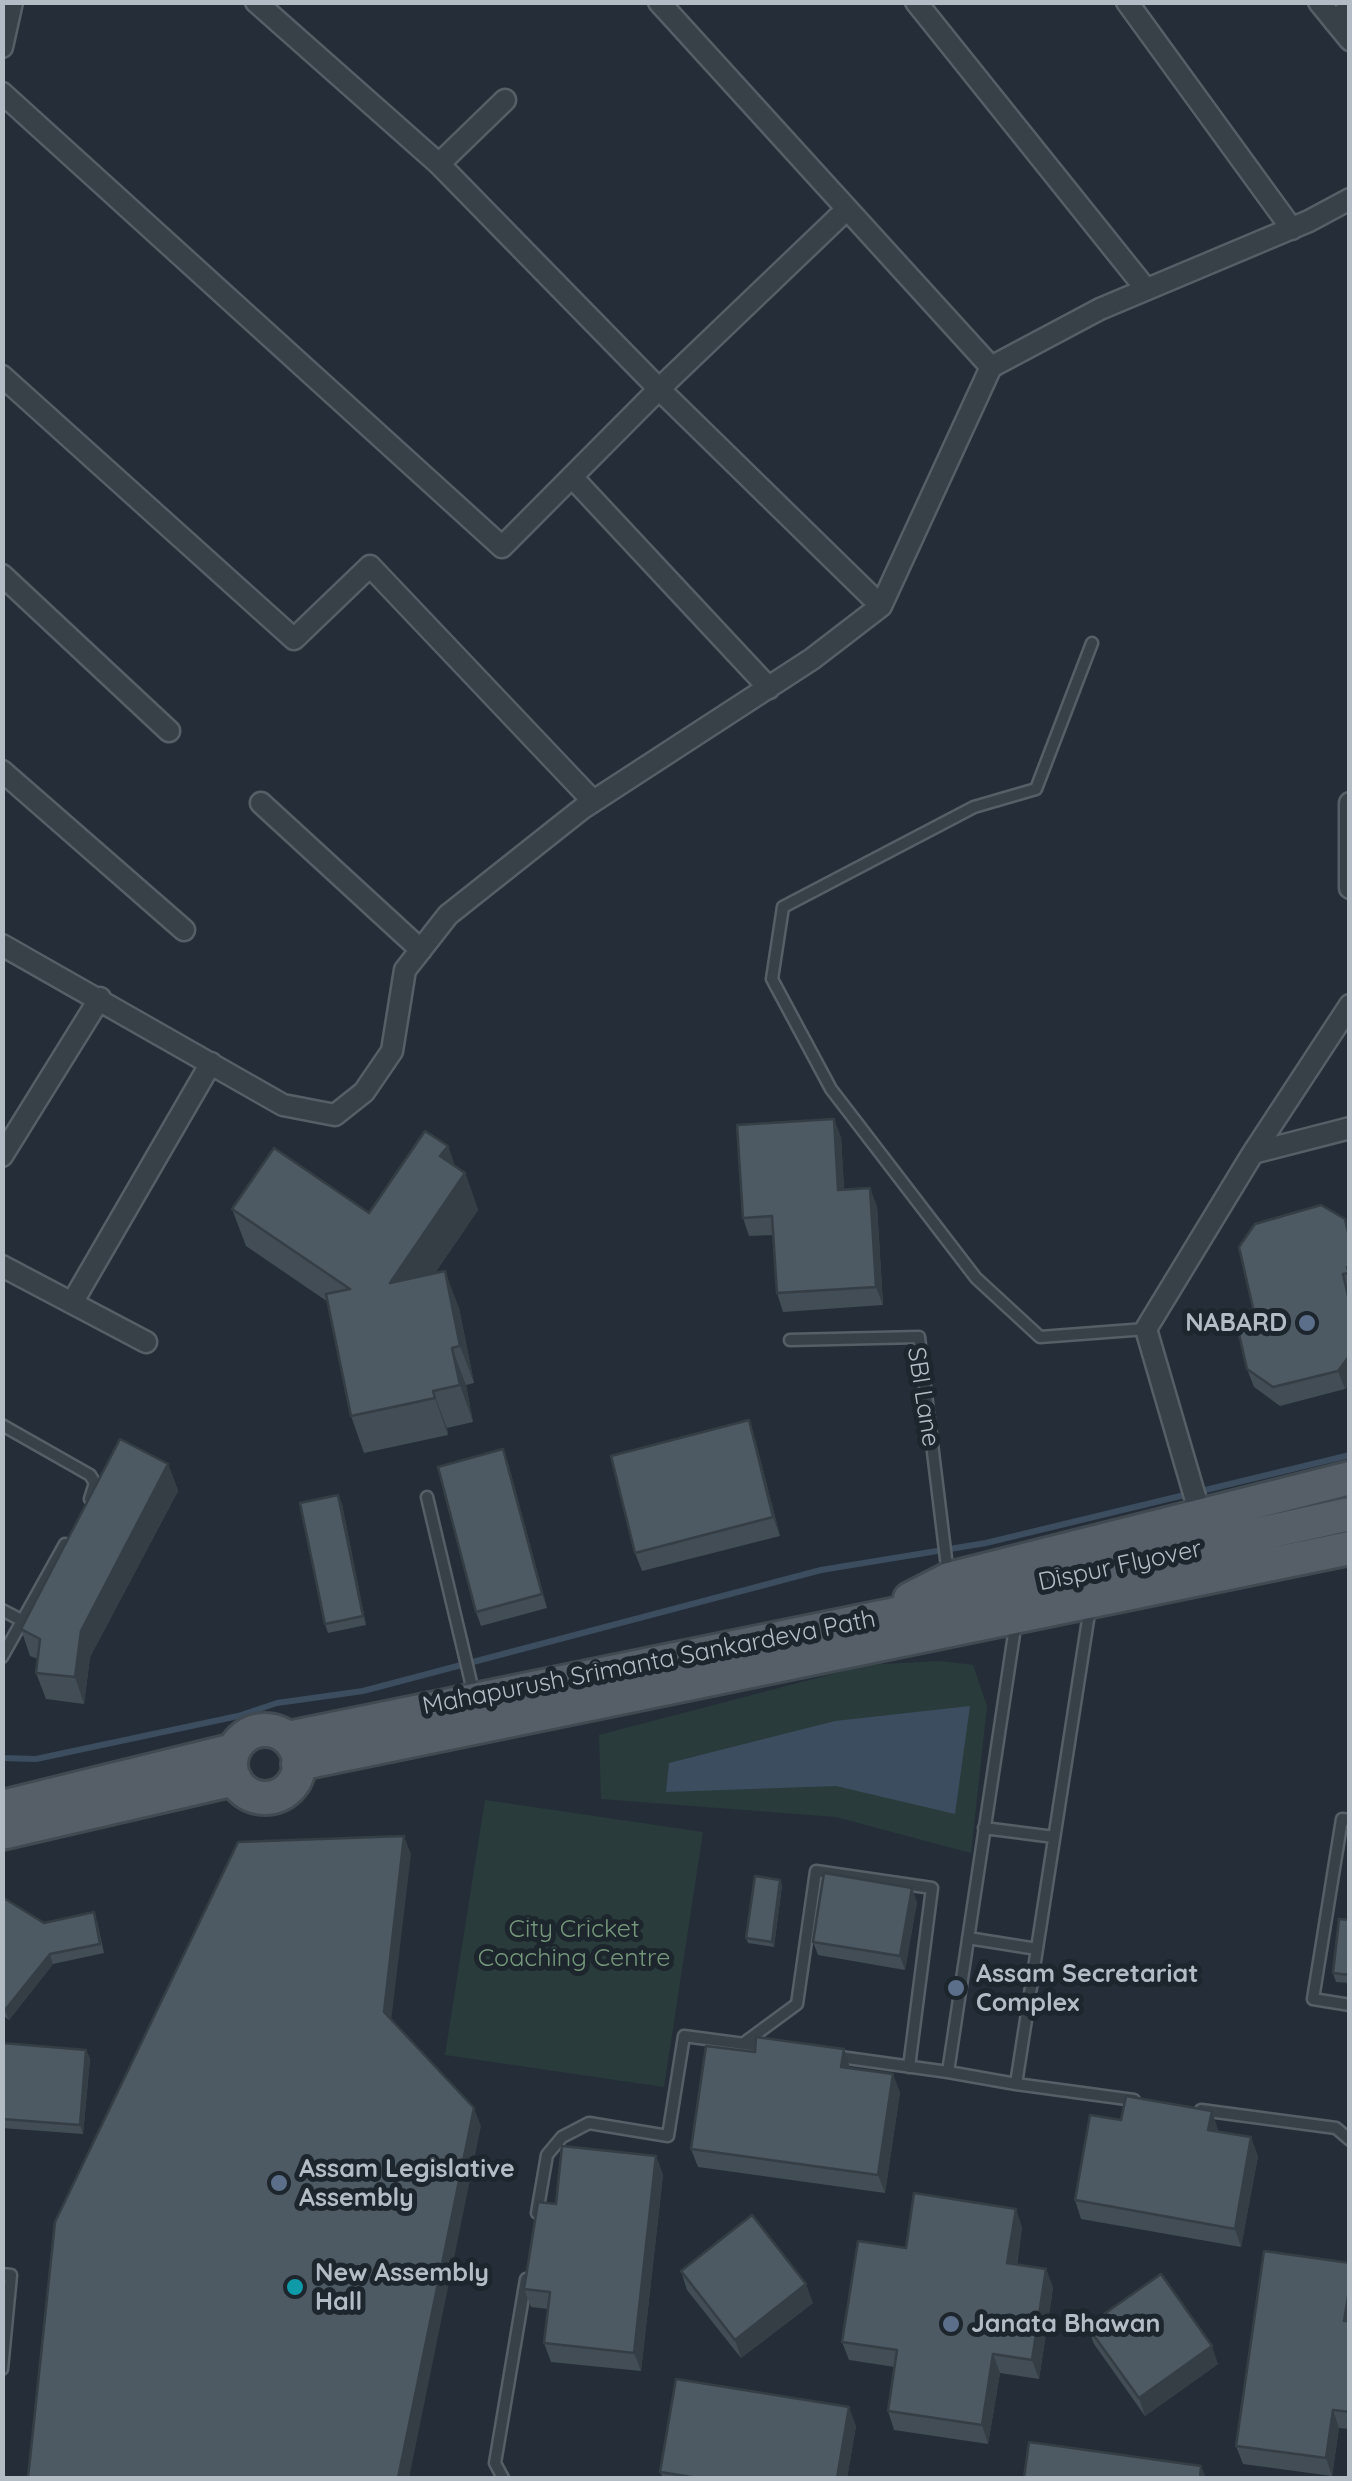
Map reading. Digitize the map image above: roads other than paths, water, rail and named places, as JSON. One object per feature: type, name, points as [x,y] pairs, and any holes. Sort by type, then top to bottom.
[{"type":"main road","name":"Mahapurush Srimanta Sankardeva Path","points":[[293,1751],[472,1689],[891,1615],[947,1569],[1199,1509],[1350,1478]]},
{"type":"main road","name":"Dispur Flyover","points":[[891,1615],[1091,1587],[1350,1514]]},
{"type":"main road","name":"Mahapurush Srimanta Sankardeva Path","points":[[293,1751],[1016,1618],[1091,1587],[1350,1548]]},
{"type":"main road","points":[[2,1834],[234,1764],[255,1731],[278,1732],[293,1751],[294,1780],[278,1795],[255,1796],[234,1764]]},
{"type":"main road","points":[[2,1806],[234,1764]]},
{"type":"street","points":[[2,47],[12,2]]},
{"type":"street","points":[[256,2],[439,164],[659,389],[881,606]]},
{"type":"street","points":[[659,2],[991,367]]},
{"type":"street","points":[[916,2],[1146,289]]},
{"type":"street","points":[[1127,2],[1292,228]]},
{"type":"street","points":[[1319,2],[1342,14],[1350,40]]},
{"type":"street","points":[[2,93],[502,547],[846,210]]},
{"type":"street","points":[[439,164],[505,100]]},
{"type":"street","points":[[2,944],[283,1104],[335,1115],[364,1092],[392,1052],[405,970],[448,915],[593,801],[769,688],[881,606],[991,367],[1100,308],[1292,228],[1350,198]]},
{"type":"street","points":[[2,376],[294,639],[370,566],[593,801]]},
{"type":"street","points":[[572,478],[769,688]]},
{"type":"street","points":[[2,575],[169,732]]},
{"type":"street","points":[[2,771],[184,930]]},
{"type":"street","points":[[262,803],[421,950]]},
{"type":"street","points":[[1350,803],[1350,888]]},
{"type":"street","points":[[2,1156],[100,998]]},
{"type":"street","points":[[1199,1509],[1146,1329],[1253,1153],[1350,1005]]},
{"type":"street","points":[[72,1303],[211,1062]]},
{"type":"street","points":[[1253,1153],[1350,1128]]},
{"type":"street","points":[[2,1266],[146,1342]]},
{"type":"lane","points":[[1092,643],[1036,790],[974,807],[783,907],[772,979],[831,1089],[976,1278],[1040,1337],[1146,1329]]},
{"type":"lane","name":"SBI Lane","points":[[790,1340],[918,1337],[947,1569]]},
{"type":"lane","points":[[2,1426],[90,1475],[94,1492],[86,1508]]},
{"type":"lane","points":[[427,1497],[472,1689]]},
{"type":"lane","points":[[2,1657],[76,1524]]},
{"type":"lane","points":[[1016,2084],[1091,1587]]},
{"type":"lane","points":[[2,1610],[23,1621]]},
{"type":"lane","points":[[948,2072],[1016,1618]]},
{"type":"lane","points":[[1350,1820],[1342,1819],[1313,1998],[1350,2005]]},
{"type":"lane","points":[[984,1828],[1054,1837]]},
{"type":"lane","points":[[743,2044],[796,2004],[816,1872],[836,1874],[932,1888],[909,2067]]},
{"type":"lane","points":[[968,1938],[1037,1949]]},
{"type":"lane","points":[[534,2232],[547,2155],[562,2137],[589,2123],[668,2136],[684,2036],[780,2049]]},
{"type":"lane","points":[[817,2054],[1148,2102]]},
{"type":"lane","points":[[1186,2108],[1336,2128],[1350,2140]]},
{"type":"lane","points":[[503,2478],[495,2462],[527,2270]]},
{"type":"lane","points":[[2,2274],[11,2275],[2,2368]]},
{"type":"water","points":[[970,1706],[955,1814],[836,1786],[666,1792],[669,1763],[835,1721]]},
{"type":"waterway","points":[[2,1758],[36,1759],[238,1716],[277,1703],[363,1691],[821,1570],[986,1543],[1350,1455]]},
{"type":"place","name":"NABARD","points":[[1307,1323]]},
{"type":"place","name":"Assam Secretariat Complex","points":[[956,1988]]},
{"type":"place","name":"Assam Legislative Assembly","points":[[279,2183]]},
{"type":"place","name":"New Assembly Hall","points":[[295,2287]]},
{"type":"place","name":"Janata Bhawan","points":[[951,2324]]},
{"type":"park label","name":"City Cricket Coaching Centre","points":[[574,1944]]}]
